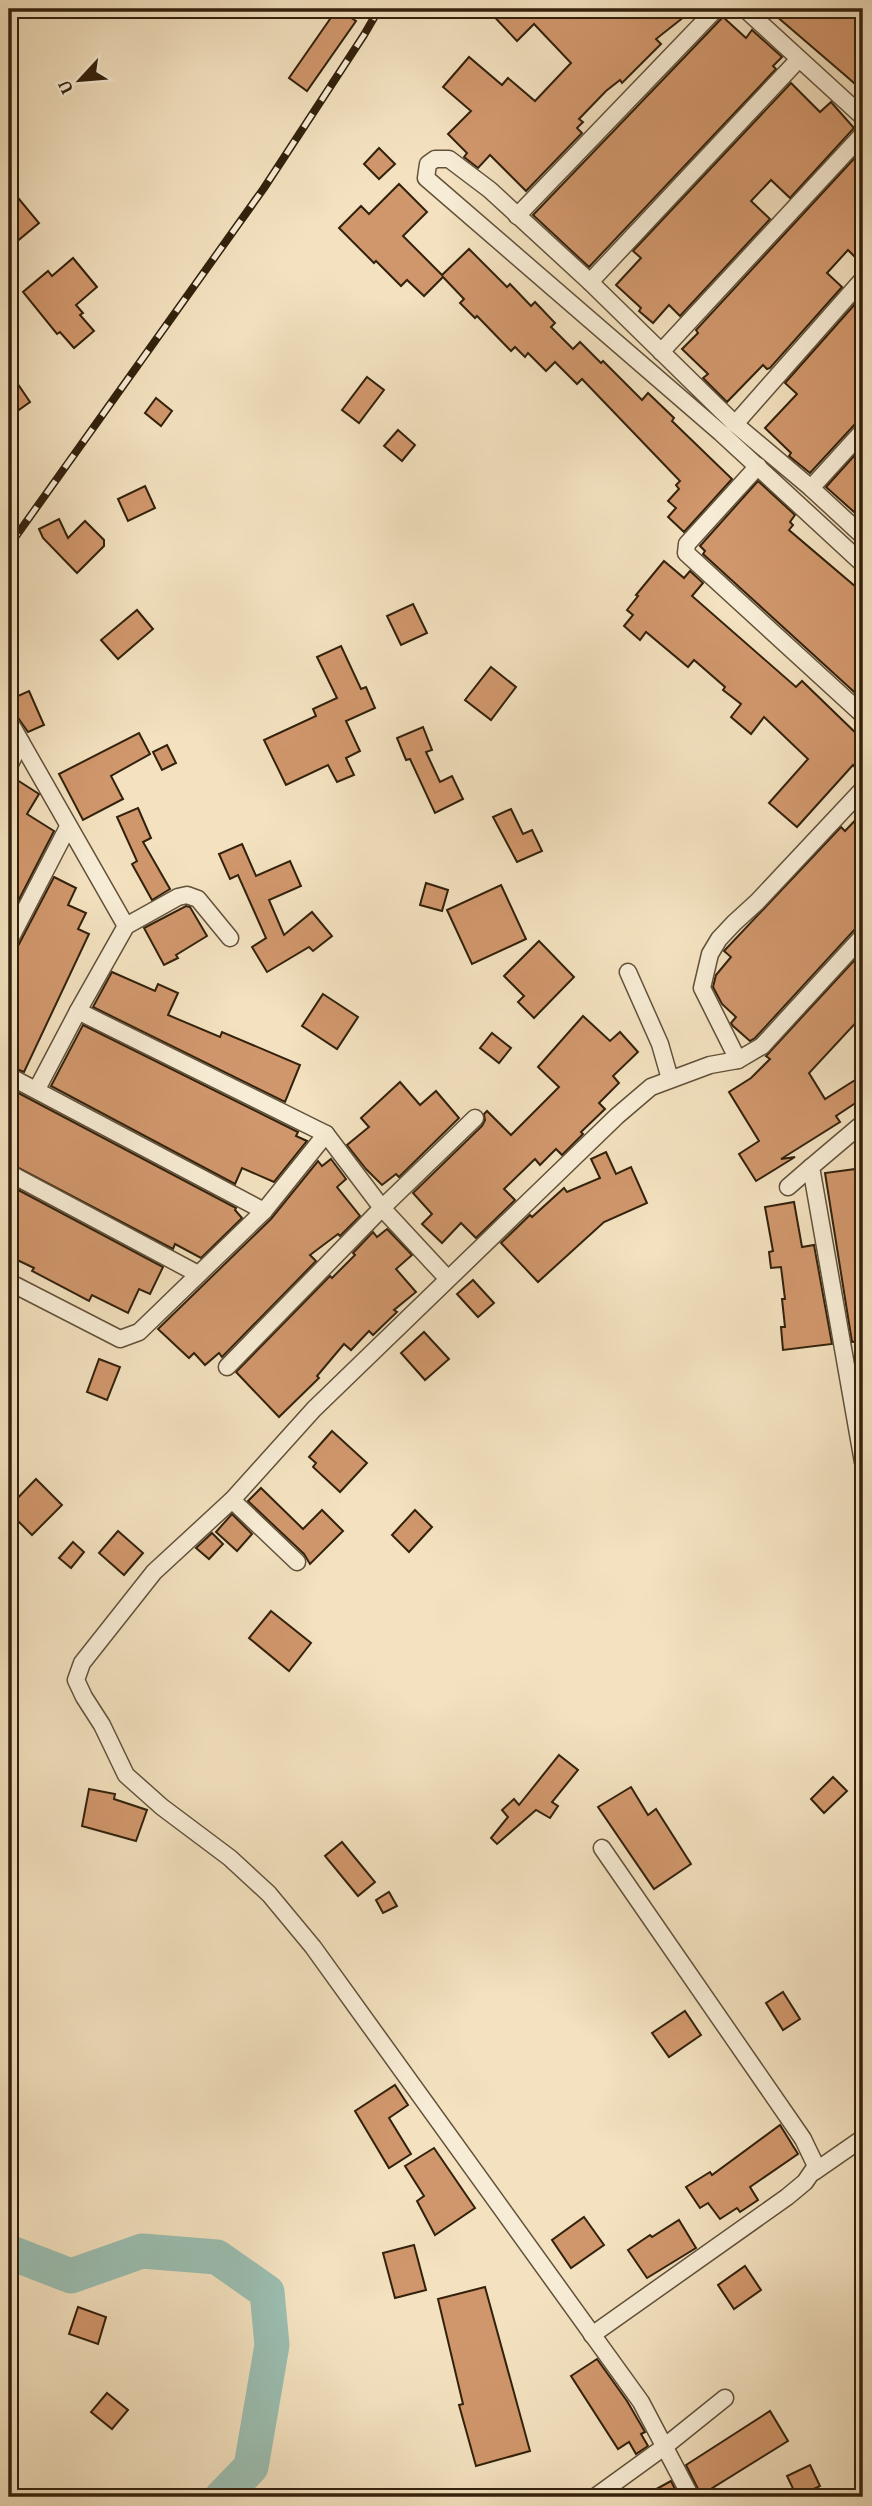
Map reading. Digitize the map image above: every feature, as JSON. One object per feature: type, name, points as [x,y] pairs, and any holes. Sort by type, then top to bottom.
[{"type":"street","points":[[517,216],[716,9]]},
{"type":"street","points":[[745,9],[863,117]]},
{"type":"street","points":[[590,282],[799,59]]},
{"type":"street","points":[[661,352],[863,134]]},
{"type":"street","points":[[863,536],[735,424],[590,282],[490,190],[449,159],[435,159],[428,164],[426,178],[571,301],[758,466],[863,564]]},
{"type":"street","points":[[735,424],[863,279]]},
{"type":"street","points":[[811,488],[863,431]]},
{"type":"street","points":[[758,466],[687,544],[686,553],[863,715]]},
{"type":"street","points":[[9,721],[126,926]]},
{"type":"street","points":[[9,766],[21,742]]},
{"type":"street","points":[[738,1060],[702,988],[710,954],[719,939],[863,789]]},
{"type":"street","points":[[9,941],[68,827]]},
{"type":"street","points":[[37,1089],[126,926],[178,897],[193,895],[230,938]]},
{"type":"street","points":[[691,2497],[641,2402],[313,1947],[259,1885],[230,1858],[162,1807],[126,1775],[76,1680],[82,1663],[154,1572],[232,1500],[314,1409],[631,1102],[651,1087],[709,1065],[738,1060],[762,1046],[863,936]]},
{"type":"street","points":[[628,972],[660,1044],[670,1079]]},
{"type":"street","points":[[78,1011],[326,1134],[382,1208],[447,1278]]},
{"type":"street","points":[[9,1076],[264,1211]]},
{"type":"street","points":[[227,1367],[382,1208],[475,1118]]},
{"type":"street","points":[[788,1188],[863,1124]]},
{"type":"street","points":[[9,1282],[120,1339],[139,1332],[264,1211],[326,1134]]},
{"type":"street","points":[[811,1167],[862,1453]]},
{"type":"street","points":[[9,1173],[198,1274]]},
{"type":"street","points":[[232,1500],[297,1562]]},
{"type":"street","points":[[602,1848],[803,2139],[814,2157],[814,2172]]},
{"type":"street","points":[[592,2335],[787,2197],[814,2172],[863,2138]]},
{"type":"street","points":[[595,2497],[725,2398]]},
{"type":"building","points":[[337,9],[356,21],[307,91],[289,78]]},
{"type":"building","points":[[487,9],[694,9],[656,39],[661,44],[622,83],[620,80],[606,91],[579,119],[583,122],[577,128],[582,133],[526,191],[490,155],[478,168],[464,157],[467,153],[448,134],[471,111],[443,87],[469,57],[502,85],[508,78],[535,101],[571,63],[534,24],[517,41]]},
{"type":"building","points":[[768,9],[863,9],[863,91],[846,76]]},
{"type":"building","points":[[723,17],[746,38],[752,30],[782,57],[773,66],[776,69],[589,267],[533,215]]},
{"type":"building","points":[[791,83],[820,112],[831,102],[854,128],[790,198],[771,180],[751,201],[770,219],[680,316],[669,305],[653,323],[616,285],[641,258],[633,251]]},
{"type":"building","points":[[379,148],[395,164],[379,179],[364,164]]},
{"type":"building","points":[[863,149],[863,265],[848,250],[827,273],[842,287],[770,368],[767,369],[763,365],[727,402],[703,378],[708,374],[682,349],[698,333],[696,330]]},
{"type":"building","points":[[399,184],[427,212],[403,236],[442,275],[469,249],[507,287],[510,284],[531,306],[535,302],[555,323],[551,327],[573,349],[580,342],[642,400],[648,393],[674,418],[672,421],[732,479],[684,532],[668,517],[676,508],[668,501],[679,489],[676,485],[680,481],[582,379],[577,384],[555,362],[546,371],[528,353],[525,357],[515,347],[511,351],[477,316],[475,318],[460,303],[464,299],[443,277],[424,296],[407,280],[401,286],[339,228],[361,206],[369,214]]},
{"type":"building","points":[[9,187],[39,223],[9,248]]},
{"type":"building","points":[[73,258],[97,287],[76,305],[83,313],[80,315],[94,331],[74,348],[60,332],[57,334],[23,292],[48,271],[52,276]]},
{"type":"building","points":[[863,295],[863,421],[855,424],[810,473],[789,456],[791,453],[765,428],[797,394],[785,383]]},
{"type":"building","points":[[9,371],[30,402],[9,417]]},
{"type":"building","points":[[367,377],[384,390],[359,423],[342,410]]},
{"type":"building","points":[[156,398],[172,411],[161,426],[145,413]]},
{"type":"building","points":[[398,430],[415,445],[402,461],[384,446]]},
{"type":"building","points":[[863,446],[863,520],[826,487]]},
{"type":"building","points":[[758,481],[795,515],[789,530],[863,593],[863,700],[703,554],[705,551],[700,546]]},
{"type":"building","points":[[145,486],[155,508],[128,521],[118,499]]},
{"type":"building","points":[[59,519],[68,538],[85,521],[104,540],[104,546],[77,573],[43,538],[39,529]]},
{"type":"building","points":[[664,561],[684,578],[690,571],[703,583],[692,596],[796,687],[802,681],[863,740],[863,775],[853,765],[797,827],[769,803],[808,759],[764,717],[751,734],[731,717],[741,704],[694,660],[688,667],[646,632],[640,640],[624,626],[633,615],[627,610],[638,596],[636,595]]},
{"type":"building","points":[[413,604],[427,633],[401,645],[387,616]]},
{"type":"building","points":[[137,610],[153,629],[118,659],[101,640]]},
{"type":"building","points":[[341,646],[361,689],[366,687],[375,708],[346,721],[360,751],[346,758],[354,775],[337,782],[328,765],[286,785],[264,740],[316,716],[313,709],[337,698],[317,657]]},
{"type":"building","points":[[491,667],[516,687],[491,720],[465,700]]},
{"type":"building","points":[[29,691],[44,725],[28,732],[9,700]]},
{"type":"building","points":[[423,727],[432,750],[426,752],[440,782],[452,776],[463,799],[435,813],[410,759],[406,760],[397,738]]},
{"type":"building","points":[[139,733],[150,754],[111,776],[123,799],[83,820],[59,774]]},
{"type":"building","points":[[167,745],[176,763],[162,770],[153,752]]},
{"type":"building","points":[[14,778],[39,794],[27,814],[54,831],[9,919],[9,786]]},
{"type":"building","points":[[138,808],[151,838],[143,842],[170,889],[152,900],[132,864],[137,861],[117,817]]},
{"type":"building","points":[[511,809],[523,834],[532,830],[542,851],[517,862],[493,817]]},
{"type":"building","points":[[863,812],[863,926],[855,929],[750,1041],[733,1026],[731,1023],[736,1017],[722,1004],[713,987],[716,975],[731,957],[724,951],[841,827],[845,831]]},
{"type":"building","points":[[242,844],[256,876],[290,861],[301,886],[269,900],[284,935],[312,912],[332,936],[313,951],[309,947],[267,972],[252,947],[266,938],[238,875],[230,879],[219,854]]},
{"type":"building","points":[[54,877],[76,888],[68,905],[86,913],[78,929],[89,934],[24,1072],[9,1066],[9,951],[18,946]]},
{"type":"building","points":[[426,883],[448,890],[442,911],[420,905]]},
{"type":"building","points":[[501,885],[526,939],[472,964],[447,910]]},
{"type":"building","points":[[186,906],[190,907],[207,936],[164,965],[144,928]]},
{"type":"building","points":[[539,941],[574,977],[534,1018],[518,1002],[524,996],[504,976]]},
{"type":"building","points":[[863,951],[863,1015],[809,1073],[825,1099],[863,1075],[863,1098],[836,1116],[840,1122],[781,1159],[795,1157],[756,1181],[739,1154],[759,1141],[729,1092],[751,1078],[770,1059],[766,1056]]},
{"type":"building","points":[[112,972],[155,991],[158,984],[178,993],[168,1015],[220,1037],[222,1032],[300,1065],[285,1102],[93,1007]]},
{"type":"building","points":[[323,994],[358,1017],[337,1049],[302,1026]]},
{"type":"building","points":[[583,1016],[610,1041],[620,1032],[638,1052],[613,1076],[619,1083],[599,1103],[605,1109],[562,1155],[556,1149],[540,1165],[535,1159],[504,1189],[515,1200],[476,1238],[461,1223],[442,1243],[422,1224],[432,1214],[413,1193],[482,1126],[487,1111],[511,1135],[559,1087],[538,1067]]},
{"type":"building","points":[[83,1025],[298,1132],[296,1136],[307,1141],[274,1182],[242,1168],[235,1184],[51,1086]]},
{"type":"building","points":[[492,1033],[511,1048],[499,1063],[480,1048]]},
{"type":"building","points":[[400,1082],[420,1105],[436,1091],[459,1118],[399,1177],[396,1174],[382,1185],[347,1145],[369,1127],[361,1118]]},
{"type":"building","points":[[9,1088],[236,1208],[242,1218],[201,1258],[175,1244],[173,1249],[9,1163]]},
{"type":"building","points":[[606,1152],[616,1174],[631,1167],[647,1203],[604,1222],[538,1282],[501,1243],[564,1188],[567,1192],[600,1178],[591,1159]]},
{"type":"building","points":[[331,1159],[346,1179],[337,1187],[360,1216],[340,1236],[338,1234],[310,1255],[316,1261],[222,1357],[219,1353],[205,1365],[194,1353],[189,1358],[158,1329],[271,1219],[318,1161],[322,1166]]},
{"type":"building","points":[[863,1168],[863,1340],[852,1342],[825,1173]]},
{"type":"building","points":[[9,1185],[163,1267],[150,1294],[139,1289],[128,1313],[92,1295],[89,1301],[9,1256]]},
{"type":"building","points":[[794,1202],[802,1247],[814,1245],[832,1344],[783,1350],[781,1327],[785,1327],[782,1299],[785,1299],[781,1267],[771,1268],[769,1252],[773,1251],[765,1207]]},
{"type":"building","points":[[387,1229],[412,1255],[396,1269],[416,1292],[394,1310],[397,1312],[373,1335],[369,1331],[351,1350],[344,1344],[317,1376],[319,1378],[279,1417],[236,1372],[330,1276],[332,1278],[355,1255],[353,1253],[373,1232],[377,1237]]},
{"type":"building","points":[[473,1280],[494,1303],[478,1317],[457,1294]]},
{"type":"building","points":[[424,1332],[449,1359],[425,1380],[401,1353]]},
{"type":"building","points":[[99,1359],[120,1367],[107,1400],[87,1392]]},
{"type":"building","points":[[332,1431],[367,1463],[340,1492],[313,1467],[316,1463],[309,1457]]},
{"type":"building","points":[[36,1479],[62,1505],[32,1535],[9,1512],[9,1507]]},
{"type":"building","points":[[261,1488],[303,1529],[322,1510],[343,1531],[310,1564],[304,1554],[248,1501]]},
{"type":"building","points":[[415,1510],[432,1527],[409,1552],[392,1535]]},
{"type":"building","points":[[232,1514],[252,1534],[237,1551],[216,1532]]},
{"type":"building","points":[[118,1531],[143,1553],[124,1575],[99,1553]]},
{"type":"building","points":[[212,1533],[223,1544],[209,1559],[196,1548]]},
{"type":"building","points":[[73,1542],[84,1552],[71,1568],[59,1558]]},
{"type":"building","points":[[271,1611],[311,1643],[289,1671],[249,1638]]},
{"type":"building","points":[[559,1755],[578,1770],[552,1802],[558,1806],[550,1818],[536,1810],[497,1844],[491,1838],[508,1817],[502,1810],[514,1799],[519,1805]]},
{"type":"building","points":[[833,1777],[847,1791],[824,1813],[811,1799]]},
{"type":"building","points":[[631,1787],[648,1815],[656,1809],[691,1864],[654,1889],[598,1807]]},
{"type":"building","points":[[89,1789],[115,1794],[114,1799],[147,1810],[136,1841],[82,1826]]},
{"type":"building","points":[[342,1842],[375,1882],[358,1896],[325,1856]]},
{"type":"building","points":[[389,1892],[397,1906],[383,1913],[376,1900]]},
{"type":"building","points":[[783,1992],[800,2019],[783,2030],[766,2003]]},
{"type":"building","points":[[685,2011],[701,2035],[669,2057],[652,2033]]},
{"type":"building","points":[[395,2085],[408,2105],[389,2118],[411,2154],[389,2168],[355,2111]]},
{"type":"building","points":[[780,2125],[798,2154],[750,2187],[758,2200],[740,2212],[737,2208],[720,2219],[708,2203],[700,2208],[686,2187],[710,2172],[712,2175]]},
{"type":"building","points":[[434,2148],[475,2208],[435,2235],[417,2201],[424,2196],[405,2166]]},
{"type":"building","points":[[584,2217],[604,2245],[571,2268],[552,2240]]},
{"type":"building","points":[[679,2220],[696,2248],[647,2278],[628,2250]]},
{"type":"building","points":[[414,2245],[426,2290],[395,2298],[383,2253]]},
{"type":"building","points":[[745,2266],[761,2290],[734,2309],[718,2285]]},
{"type":"building","points":[[485,2287],[530,2451],[476,2466],[459,2405],[463,2404],[438,2299]]},
{"type":"building","points":[[78,2307],[106,2317],[98,2344],[69,2334]]},
{"type":"building","points":[[597,2359],[645,2432],[641,2434],[648,2446],[636,2454],[629,2442],[618,2449],[571,2376]]},
{"type":"building","points":[[107,2393],[128,2410],[112,2429],[91,2412]]},
{"type":"building","points":[[770,2411],[788,2441],[701,2495],[686,2465]]},
{"type":"building","points":[[810,2465],[820,2486],[797,2497],[787,2476]]},
{"type":"building","points":[[671,2481],[679,2497],[642,2497]]},
{"type":"waterway","points":[[9,2252],[71,2276],[142,2251],[217,2257],[267,2292],[272,2345],[251,2467],[222,2497]]},
{"type":"railway","points":[[9,546],[264,188],[379,9]]}]
